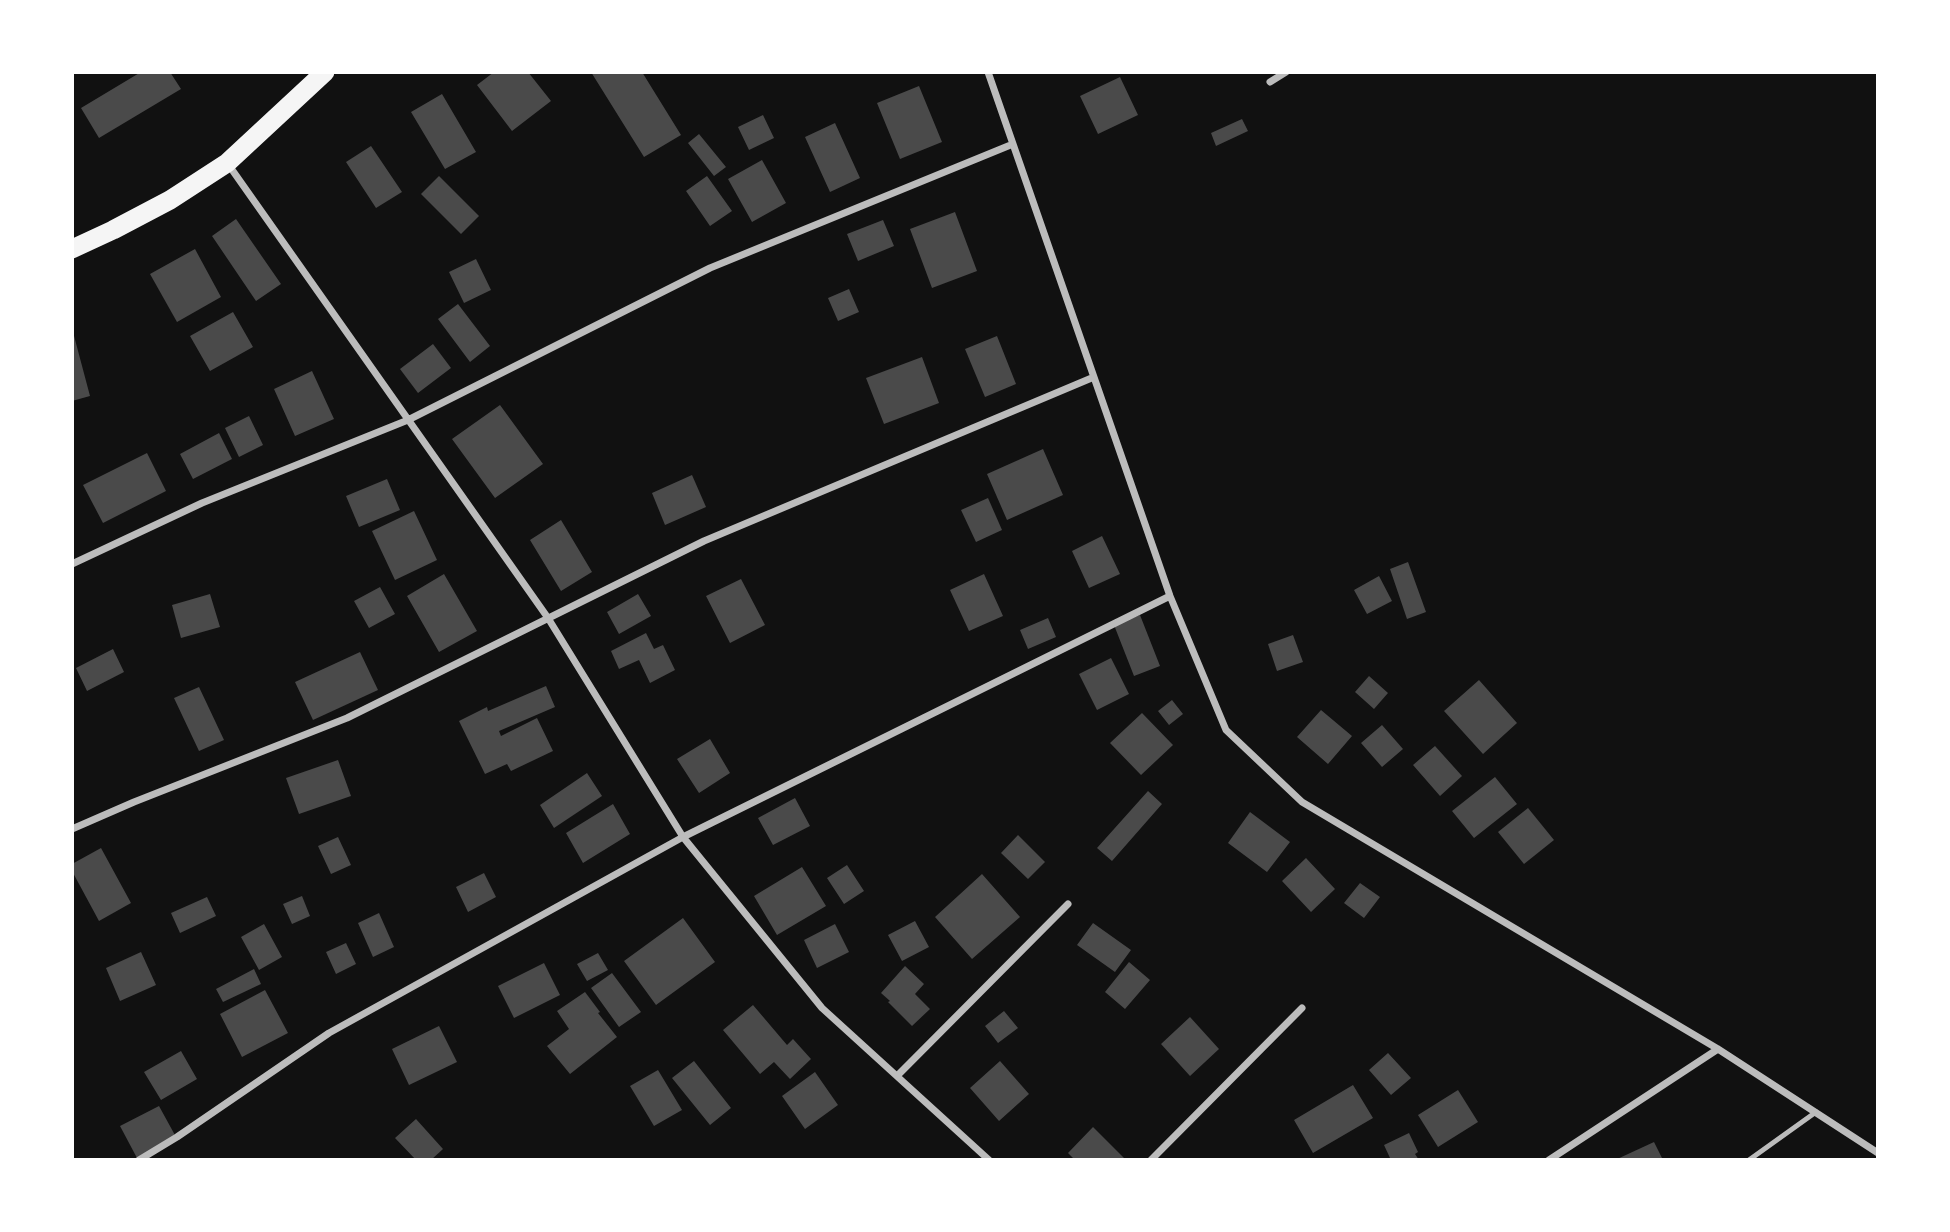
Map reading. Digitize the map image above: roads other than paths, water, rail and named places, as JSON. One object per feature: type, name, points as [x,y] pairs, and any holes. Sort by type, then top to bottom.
[{"type":"highway","points":[[72,249],[170,200],[227,163],[325,72]]},
{"type":"street","points":[[988,72],[1170,596],[1226,730],[1302,802],[1718,1049],[1878,1153]]},
{"type":"street","points":[[1270,82],[1286,72]]},
{"type":"street","points":[[72,564],[202,503],[408,421],[710,268],[1013,144]]},
{"type":"street","points":[[227,163],[548,618],[683,837],[822,1008],[989,1160]]},
{"type":"street","points":[[72,829],[347,718],[704,541],[1094,377]]},
{"type":"street","points":[[139,1160],[329,1033],[683,837],[1170,596]]},
{"type":"street","points":[[897,1076],[1068,904]]},
{"type":"street","points":[[1151,1160],[1302,1009]]},
{"type":"street","points":[[1549,1160],[1718,1049]]},
{"type":"lane","points":[[1749,1160],[1816,1112]]}]
